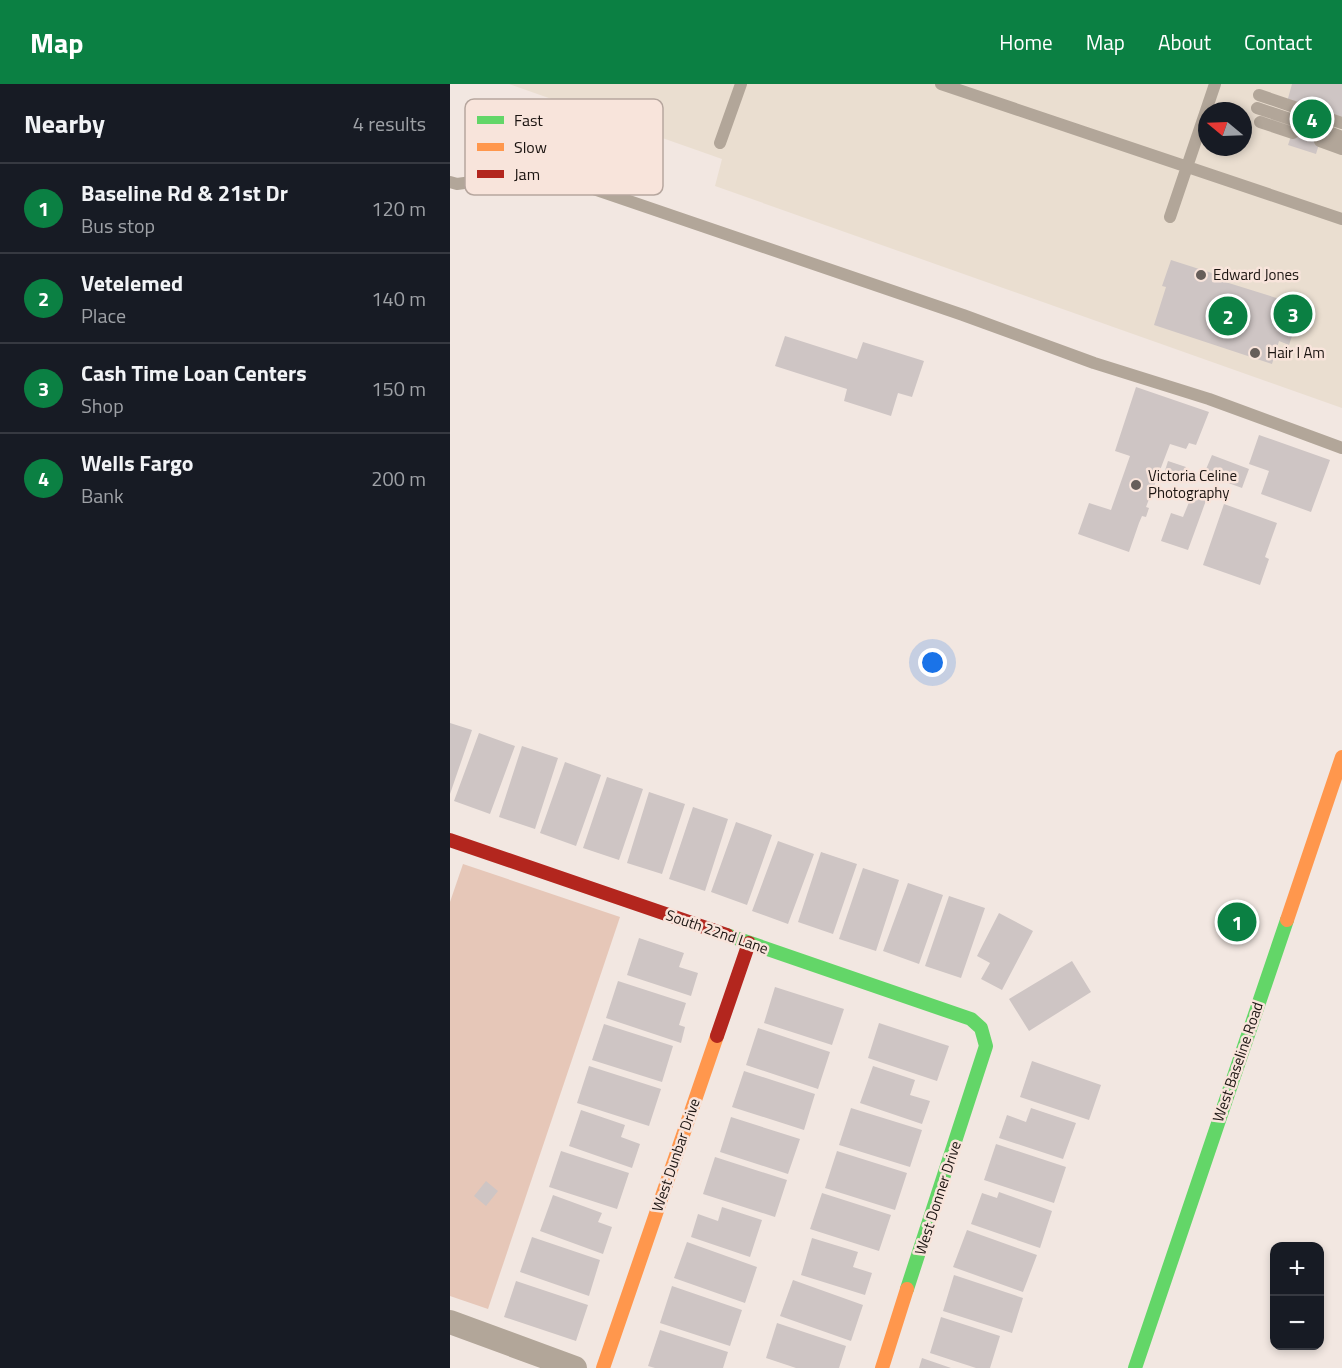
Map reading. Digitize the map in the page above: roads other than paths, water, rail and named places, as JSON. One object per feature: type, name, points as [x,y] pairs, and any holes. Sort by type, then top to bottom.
[{"type":"street","name":"West Baseline Road","points":[[1135,1368],[1337,807],[1342,757]]},
{"type":"street","name":"South 22nd Lane","points":[[450,840],[971,1019],[981,1028]]},
{"type":"street","name":"West Dunbar Drive","points":[[603,1368],[749,943]]},
{"type":"street","name":"West Donner Drive","points":[[882,1368],[986,1046],[981,1028]]},
{"type":"street","points":[[450,1322],[575,1368]]},
{"type":"lane","points":[[720,143],[741,84]]},
{"type":"lane","points":[[941,84],[1342,219]]},
{"type":"lane","points":[[1170,217],[1215,84]]},
{"type":"lane","points":[[1259,95],[1296,121]]},
{"type":"lane","points":[[1257,108],[1296,121]]},
{"type":"lane","points":[[1328,118],[1342,123]]},
{"type":"lane","points":[[1260,122],[1296,121]]},
{"type":"lane","points":[[1342,137],[1322,136],[1342,149]]},
{"type":"lane","points":[[450,182],[465,183]]},
{"type":"lane","points":[[611,195],[963,315],[1094,363],[1209,399],[1342,448]]},
{"type":"place","name":"Wells Fargo","points":[[1312,119]]},
{"type":"place","name":"Edward Jones","points":[[1201,275]]},
{"type":"place","name":"Cash Time Loan Centers","points":[[1293,314]]},
{"type":"place","name":"Vetelemed","points":[[1228,316]]},
{"type":"place","name":"Hair I Am","points":[[1255,353]]},
{"type":"place","name":"Victoria Celine Photography","points":[[1136,485]]},
{"type":"place","name":"Baseline Rd & 21st Dr","points":[[1237,922]]}]
